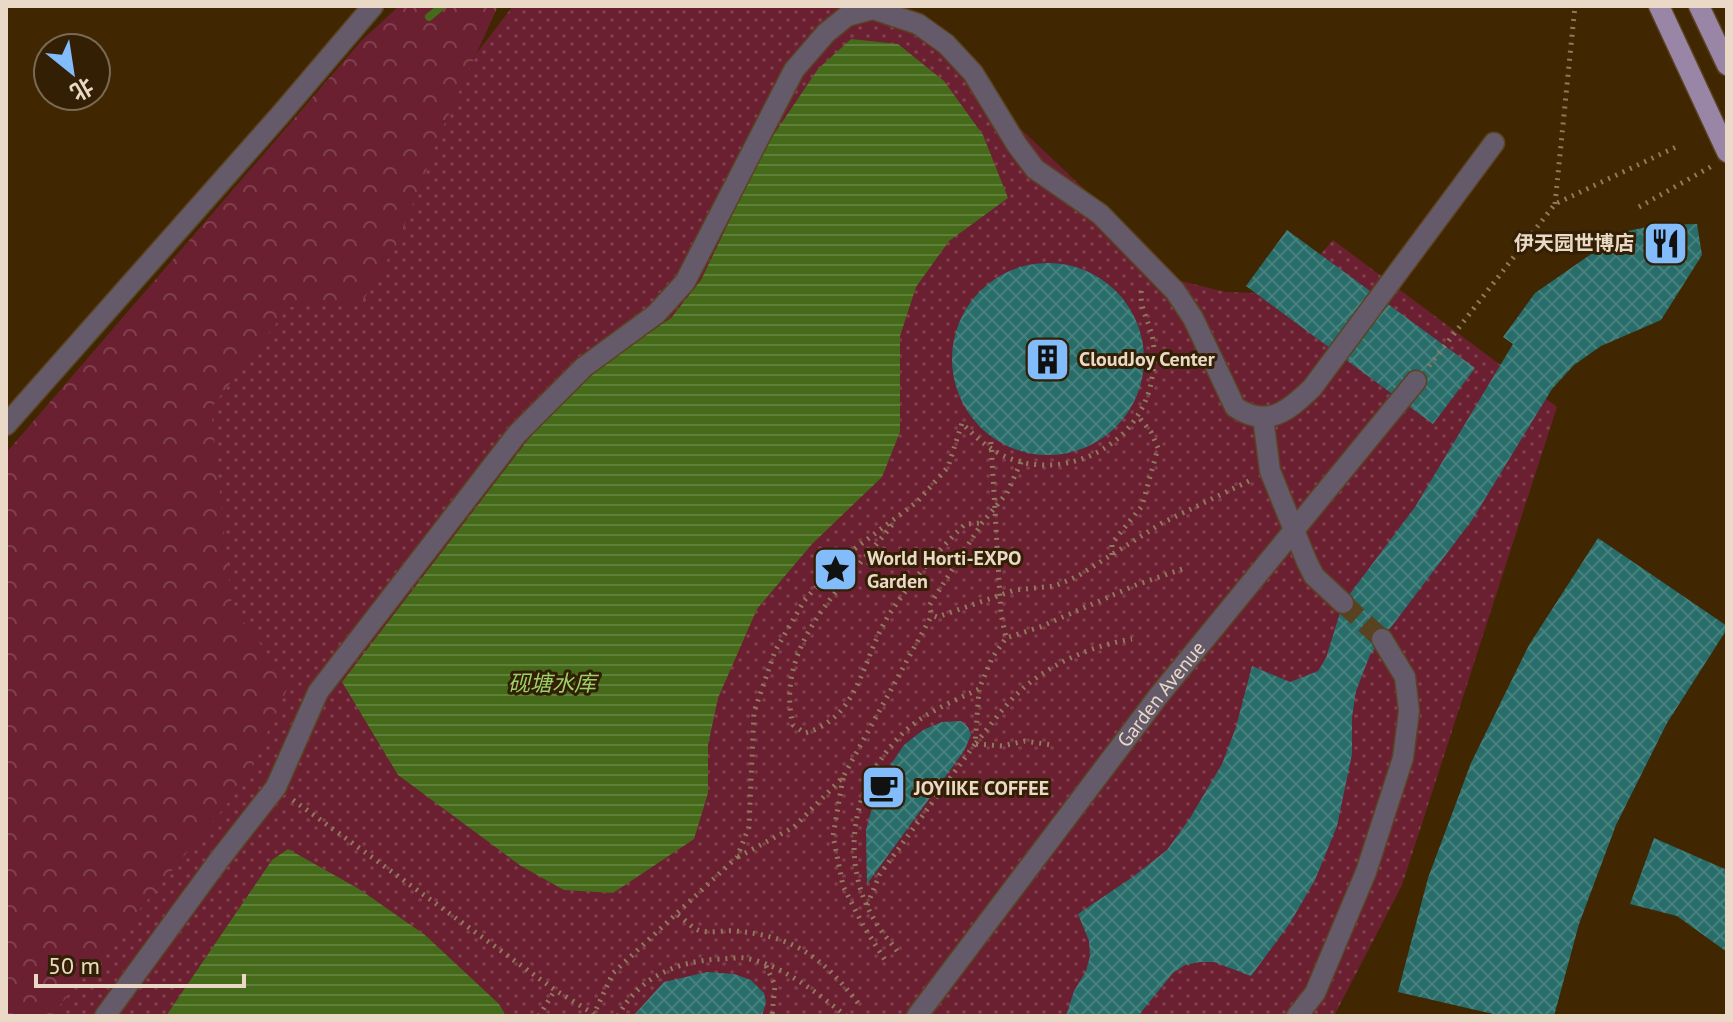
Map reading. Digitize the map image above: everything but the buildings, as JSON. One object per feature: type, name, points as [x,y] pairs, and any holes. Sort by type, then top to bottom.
[{"type":"main road","points":[[1659,6],[1727,152]]},
{"type":"main road","points":[[1699,6],[1727,65]]},
{"type":"street","points":[[6,425],[373,6]]},
{"type":"street","points":[[105,1016],[276,787],[318,692],[517,434],[584,367],[656,314],[685,282],[794,70],[826,33],[847,16],[873,9],[918,24],[946,44],[973,73],[1035,169],[1100,214],[1175,291],[1193,318],[1235,407],[1248,416],[1278,415],[1291,408],[1312,388],[1494,143]]},
{"type":"street","name":"Garden Avenue","points":[[917,1016],[1160,694],[1416,381]]},
{"type":"street","points":[[1263,417],[1270,471],[1294,531],[1314,576],[1343,603]]},
{"type":"street","points":[[1297,1016],[1315,993],[1366,872],[1403,758],[1409,711],[1405,677],[1382,639]]},
{"type":"path","points":[[1555,204],[1575,6]]},
{"type":"path","points":[[1416,381],[1555,204],[1676,147]]},
{"type":"path","points":[[1639,207],[1692,178]]},
{"type":"path","points":[[737,857],[749,827],[754,712],[775,651],[804,601],[841,559],[917,502],[948,467],[962,423],[995,452],[1037,465],[1059,465],[1081,460],[1102,451],[1120,438],[1138,416],[1152,381],[1155,359],[1152,336],[1140,296],[1149,264]]},
{"type":"path","points":[[1112,556],[1112,543],[1142,506],[1158,448],[1151,432],[1138,416]]},
{"type":"path","points":[[991,442],[1001,614],[1006,638]]},
{"type":"path","points":[[276,787],[593,1015],[613,973],[737,857],[794,827],[843,777],[932,615],[929,606],[982,523],[1007,493],[1021,462]]},
{"type":"path","points":[[932,615],[937,617],[1015,590],[1055,586],[1112,556],[1162,523],[1270,471]]},
{"type":"path","points":[[897,518],[831,595],[802,642],[793,667],[790,710],[793,725],[805,733],[820,729],[832,721],[852,698],[886,620],[927,562],[965,524],[982,523]]},
{"type":"path","points":[[975,744],[979,689],[992,658],[1006,638],[1185,568]]},
{"type":"path","points":[[867,905],[880,874],[975,744],[1020,691],[1070,658],[1102,644],[1132,639]]},
{"type":"path","points":[[897,951],[874,921],[853,859],[854,825],[863,794],[880,759],[906,731],[931,712],[979,689]]},
{"type":"path","points":[[975,744],[1002,746],[1025,741],[1052,745]]},
{"type":"path","points":[[843,777],[833,836],[843,886],[887,963]]},
{"type":"path","points":[[678,915],[699,930],[770,935],[808,951],[836,975],[858,1003]]},
{"type":"path","points":[[618,1016],[624,1004],[648,980],[672,966],[743,958],[810,987],[846,1016]]},
{"type":"path","points":[[765,965],[775,985],[772,1016]]},
{"type":"path","points":[[539,1016],[555,990]]},
{"type":"green space","points":[[399,6],[498,6],[443,127],[398,242],[361,304],[289,307],[211,408],[232,607],[290,683],[243,785],[51,1016],[6,1016],[6,453],[361,41]]},
{"type":"green space","name":"World Horti-EXPO Garden","points":[[513,6],[891,6],[1181,281],[1225,292],[1286,294],[1333,240],[1557,407],[1402,885],[1334,1016],[6,1016],[174,424],[335,236]]},
{"type":"water","name":"砚塘水库","points":[[851,39],[898,44],[944,81],[983,135],[1008,198],[949,241],[916,287],[900,336],[900,432],[882,477],[812,544],[757,609],[718,698],[708,745],[708,793],[694,839],[613,893],[564,890],[521,866],[398,775],[342,682],[530,437],[559,394],[671,318],[701,280],[764,149],[818,69]]},
{"type":"water","points":[[288,849],[359,889],[425,935],[499,1004],[506,1016],[166,1016],[272,860]]},
{"type":"waterway","points":[[429,17],[442,6]]},
{"type":"tunnel","points":[[1343,603],[1382,639]]},
{"type":"place","name":"伊天园世博店","points":[[1665,243]]},
{"type":"place","name":"CloudJoy Center","points":[[1048,359]]},
{"type":"place","name":"World Horti-EXPO Garden","points":[[836,570]]},
{"type":"place","name":"JOYIIKE COFFEE","points":[[883,788]]}]
